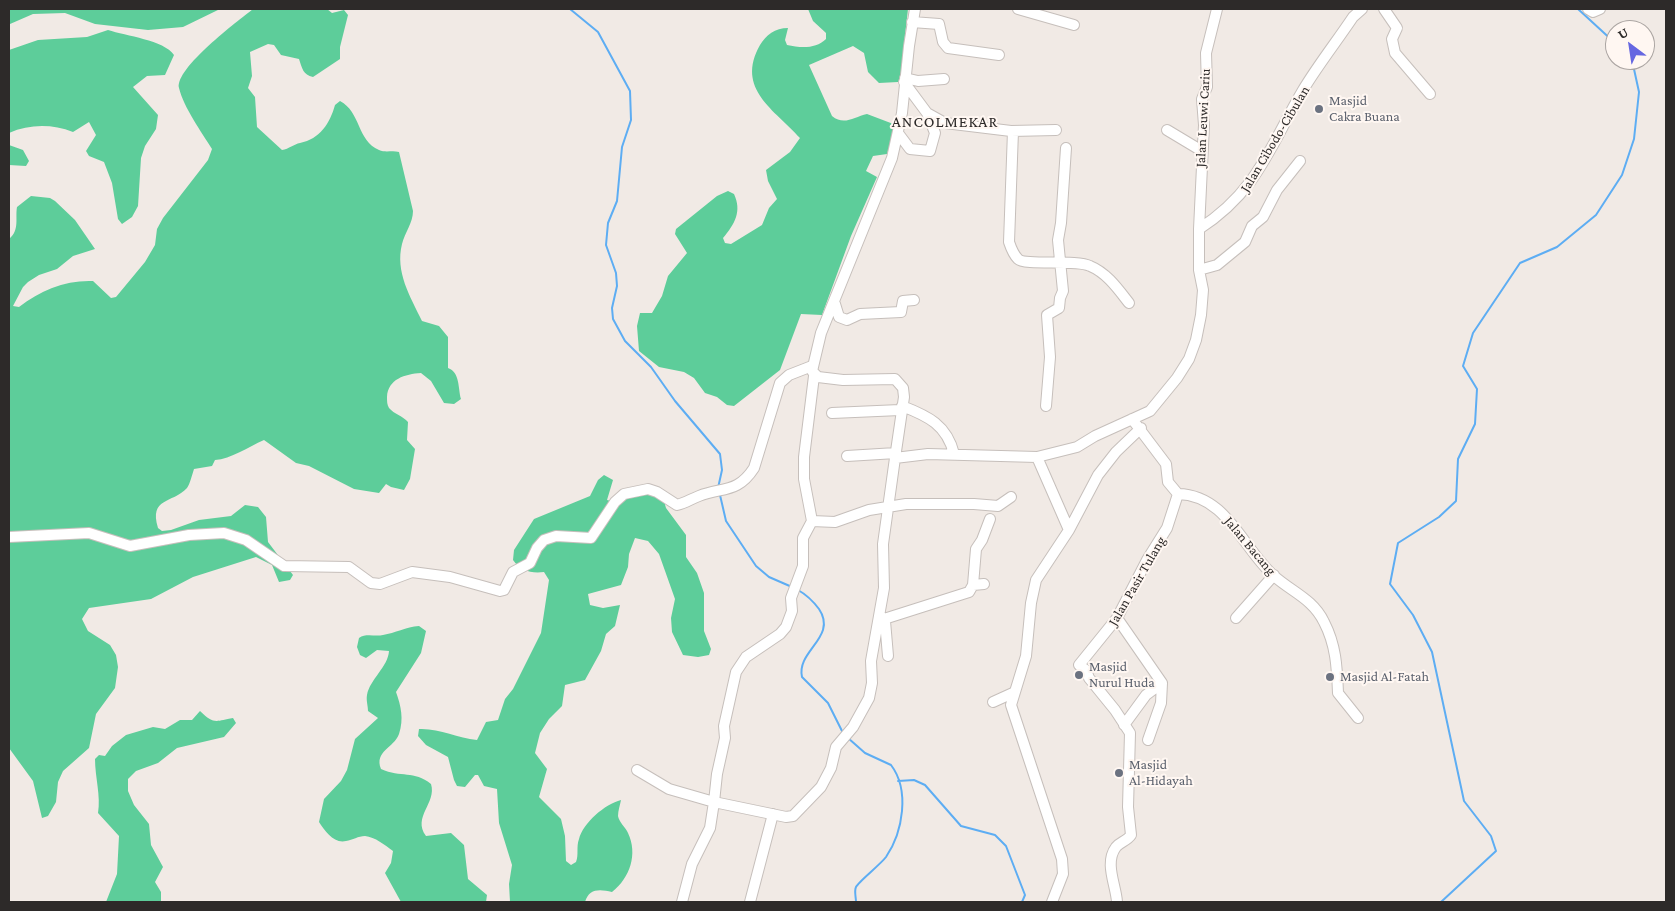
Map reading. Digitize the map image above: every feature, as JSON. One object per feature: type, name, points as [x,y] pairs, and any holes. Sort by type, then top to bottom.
[{"type":"street","points":[[682,902],[692,864],[710,828],[717,774],[725,738],[724,726],[736,672],[746,657],[780,634],[786,627],[792,611],[793,592],[803,566],[803,538],[812,521],[804,479],[804,457],[813,371],[821,334],[835,304],[854,250],[892,158],[898,133],[915,9]]},
{"type":"street","points":[[1018,9],[1074,25]]},
{"type":"street","name":"Jalan Leuwi Cariu","points":[[1199,229],[1202,99],[1207,87],[1206,53],[1217,9]]},
{"type":"street","name":"Jalan Cibodo-Cibulan","points":[[1199,229],[1226,210],[1248,186],[1303,90],[1353,17],[1362,9]]},
{"type":"street","points":[[1384,9],[1397,28],[1392,39],[1395,53],[1430,94]]},
{"type":"street","points":[[1588,9],[1593,12],[1600,9]]},
{"type":"street","points":[[912,22],[939,24],[942,42],[948,48],[999,55]]},
{"type":"street","points":[[904,80],[944,79]]},
{"type":"street","points":[[898,133],[910,149],[930,151],[934,133],[927,113],[904,80]]},
{"type":"street","points":[[927,113],[945,122],[1013,131],[1056,130]]},
{"type":"street","points":[[1167,130],[1202,151]]},
{"type":"street","points":[[1013,131],[1009,230],[1011,248],[1019,261],[1090,265],[1111,281],[1129,303]]},
{"type":"street","points":[[1046,406],[1050,357],[1047,315],[1060,307],[1064,282],[1058,240],[1061,223],[1066,148]]},
{"type":"street","points":[[1199,270],[1217,264],[1245,242],[1252,226],[1264,217],[1277,190],[1300,161]]},
{"type":"street","points":[[848,456],[954,454],[1037,457],[1077,447],[1095,436],[1150,411],[1189,359],[1201,315],[1203,290],[1199,270],[1199,229]]},
{"type":"street","points":[[835,304],[839,317],[847,320],[860,314],[901,312],[904,301],[914,300]]},
{"type":"street","points":[[9,537],[88,534],[130,546],[189,535],[224,533],[246,540],[284,566],[349,567],[373,584],[384,583],[408,573],[454,578],[502,590],[510,575],[530,563],[537,548],[544,540],[556,536],[591,538],[615,502],[624,494],[648,489],[657,492],[677,505],[698,496],[731,489],[746,480],[754,468],[780,383],[789,376],[813,371],[843,380],[895,379],[903,388],[904,396],[888,507],[884,544],[884,588],[881,616],[871,661],[872,683],[869,698],[848,734],[836,747],[828,776],[815,795],[793,816],[773,814],[714,802],[669,789],[637,770]]},
{"type":"street","points":[[832,413],[901,408],[927,417],[942,427],[950,440],[954,454]]},
{"type":"street","points":[[1132,419],[1141,428],[1166,464],[1168,482],[1178,494]]},
{"type":"street","points":[[1052,902],[1063,874],[1062,858],[1038,780],[1012,709],[1026,656],[1031,603],[1036,580],[1069,530],[1105,465],[1141,428]]},
{"type":"street","points":[[1037,457],[1069,530]]},
{"type":"street","name":"Jalan Bacang","points":[[1178,494],[1199,498],[1220,511],[1274,575],[1302,595],[1324,620],[1333,640],[1338,671],[1338,693],[1358,718]]},
{"type":"street","name":"Jalan Pasir Tulang","points":[[1117,902],[1111,858],[1114,849],[1131,835],[1128,807],[1130,733],[1088,678],[1086,670],[1079,665],[1117,618],[1147,560],[1167,528],[1178,494]]},
{"type":"street","points":[[812,521],[835,522],[869,510],[888,507],[946,503],[998,506],[1011,497]]},
{"type":"street","points":[[881,616],[961,596],[969,592],[973,585],[976,549],[982,540],[990,519]]},
{"type":"street","points":[[1236,618],[1274,575]]},
{"type":"street","points":[[973,585],[984,584]]},
{"type":"street","points":[[881,616],[888,656]]},
{"type":"street","points":[[1117,618],[1162,683],[1161,703],[1148,740]]},
{"type":"street","points":[[1124,725],[1146,695],[1162,683]]},
{"type":"street","points":[[993,702],[1015,692]]},
{"type":"street","points":[[750,902],[773,814]]},
{"type":"green space","points":[[9,9],[220,9],[183,27],[148,30],[95,24],[65,13],[33,14],[10,24]]},
{"type":"green space","points":[[253,9],[327,9],[332,13],[344,10],[348,15],[340,47],[340,59],[313,77],[305,73],[299,59],[281,55],[274,45],[268,44],[250,52],[252,76],[248,88],[255,97],[257,127],[282,150],[307,141],[319,134],[327,124],[335,105],[340,101],[352,112],[372,146],[382,151],[399,152],[413,211],[412,220],[400,254],[402,274],[422,321],[439,326],[448,337],[448,368],[457,377],[461,399],[454,404],[444,403],[431,381],[421,373],[403,376],[390,386],[387,397],[388,406],[408,422],[407,440],[415,449],[410,479],[404,490],[386,484],[379,493],[354,489],[309,466],[296,463],[264,440],[233,455],[215,460],[212,466],[194,469],[187,488],[159,506],[156,518],[158,528],[162,531],[171,530],[199,520],[231,516],[245,505],[258,507],[266,517],[268,542],[293,575],[290,580],[279,582],[272,565],[256,557],[193,577],[151,599],[89,608],[82,619],[88,631],[110,645],[116,655],[118,667],[115,688],[96,714],[89,748],[63,771],[58,782],[56,802],[48,816],[42,818],[33,781],[9,748],[9,239],[16,228],[17,207],[31,196],[50,198],[75,220],[95,249],[73,256],[57,269],[39,275],[28,282],[23,287],[13,306],[19,307],[54,287],[83,281],[93,281],[111,298],[116,297],[145,262],[155,245],[157,229],[163,218],[208,160],[212,149],[181,96],[179,88],[180,79],[197,57]]},
{"type":"green space","points":[[808,9],[908,9],[900,80],[898,82],[879,83],[868,72],[864,53],[853,46],[809,65],[832,116],[836,119],[845,121],[867,114],[896,125],[887,154],[873,156],[866,171],[877,177],[851,236],[822,315],[801,314],[780,370],[734,406],[727,405],[717,397],[705,393],[694,378],[684,372],[659,367],[639,351],[637,326],[640,313],[652,313],[662,296],[668,276],[687,253],[675,234],[676,229],[717,196],[728,191],[734,194],[737,206],[734,222],[723,238],[725,243],[731,244],[762,225],[769,208],[777,199],[768,181],[766,170],[790,152],[800,138],[761,98],[752,74],[754,60],[762,41],[779,29],[788,28],[785,40],[787,45],[808,47],[818,45],[826,39],[826,33],[813,21]]},
{"type":"green space","points":[[108,30],[153,42],[169,50],[174,55],[165,75],[147,76],[133,87],[158,115],[156,129],[145,146],[141,158],[138,206],[132,217],[122,224],[118,219],[112,183],[104,162],[89,156],[86,151],[96,135],[89,122],[73,132],[41,126],[9,133],[9,50],[38,40],[87,37]]},
{"type":"green space","points":[[9,145],[23,150],[29,161],[26,166],[9,165]]},
{"type":"green space","points":[[604,475],[613,480],[607,500],[611,501],[634,487],[660,488],[666,508],[686,535],[686,557],[697,573],[704,593],[704,631],[711,649],[709,655],[698,657],[683,655],[672,632],[671,618],[675,599],[659,554],[648,541],[635,538],[629,554],[628,567],[621,585],[588,594],[590,605],[603,608],[620,605],[615,626],[606,634],[601,651],[585,680],[565,685],[562,706],[549,719],[540,733],[535,753],[547,769],[539,797],[561,819],[565,836],[566,861],[571,865],[576,862],[581,833],[590,821],[602,810],[621,800],[618,816],[627,831],[632,849],[628,873],[612,892],[603,890],[592,892],[585,902],[510,902],[509,884],[512,865],[499,823],[497,789],[484,786],[478,775],[475,775],[465,787],[457,786],[448,757],[426,745],[418,736],[419,729],[434,730],[477,740],[486,722],[498,720],[505,699],[513,689],[541,633],[549,580],[544,572],[530,572],[522,569],[513,560],[514,550],[534,519],[590,496],[598,480]]},
{"type":"green space","points":[[419,626],[426,631],[421,653],[396,692],[401,713],[401,728],[397,739],[380,758],[381,769],[388,772],[413,775],[431,784],[431,797],[423,816],[422,829],[426,836],[451,833],[464,845],[468,879],[487,895],[486,902],[401,902],[385,873],[391,863],[393,851],[380,842],[365,836],[338,841],[330,836],[319,822],[324,799],[341,781],[347,770],[355,739],[378,718],[368,711],[367,695],[386,662],[389,651],[377,650],[366,658],[360,655],[357,647],[359,638],[383,635]]},
{"type":"green space","points":[[200,711],[215,721],[233,718],[236,723],[224,737],[177,748],[158,763],[136,771],[128,779],[128,791],[134,805],[149,824],[151,845],[163,867],[155,882],[161,892],[161,902],[106,902],[117,874],[119,836],[98,813],[99,800],[95,759],[99,755],[105,756],[112,746],[126,735],[153,727],[165,729],[180,720],[192,720]]},
{"type":"waterway","points":[[570,9],[598,32],[630,91],[631,120],[622,147],[617,201],[608,223],[606,245],[616,273],[617,286],[612,308],[613,319],[625,341],[651,367],[675,401],[720,454],[722,470],[718,488]]},
{"type":"waterway","points":[[1578,9],[1605,34]]},
{"type":"waterway","points":[[1441,902],[1496,851],[1491,836],[1464,801],[1432,652],[1413,615],[1390,584],[1398,543],[1439,517],[1456,501],[1458,459],[1475,424],[1477,389],[1463,366],[1473,333],[1520,263],[1557,247],[1596,215],[1622,175],[1634,139],[1639,92],[1634,70]]},
{"type":"waterway","points":[[720,495],[726,521],[756,566],[769,577],[792,587]]},
{"type":"waterway","points":[[798,590],[807,596],[819,609],[824,628],[805,659],[802,677],[828,703],[843,733]]},
{"type":"waterway","points":[[848,738],[865,753],[891,765],[901,786],[902,799],[902,811],[897,836],[886,857],[856,887],[856,902]]},
{"type":"waterway","points":[[898,781],[914,780],[925,785],[961,826],[995,835],[1006,846],[1025,895],[1022,902]]},
{"type":"place","name":"Masjid Cakra Buana","points":[[1319,109]]},
{"type":"place","name":"Masjid Nurul Huda","points":[[1079,675]]},
{"type":"place","name":"Masjid Al-Fatah","points":[[1330,677]]},
{"type":"place","name":"Masjid Al-Hidayah","points":[[1119,773]]},
{"type":"district","name":"ANCOLMEKAR","points":[[945,122]]}]
